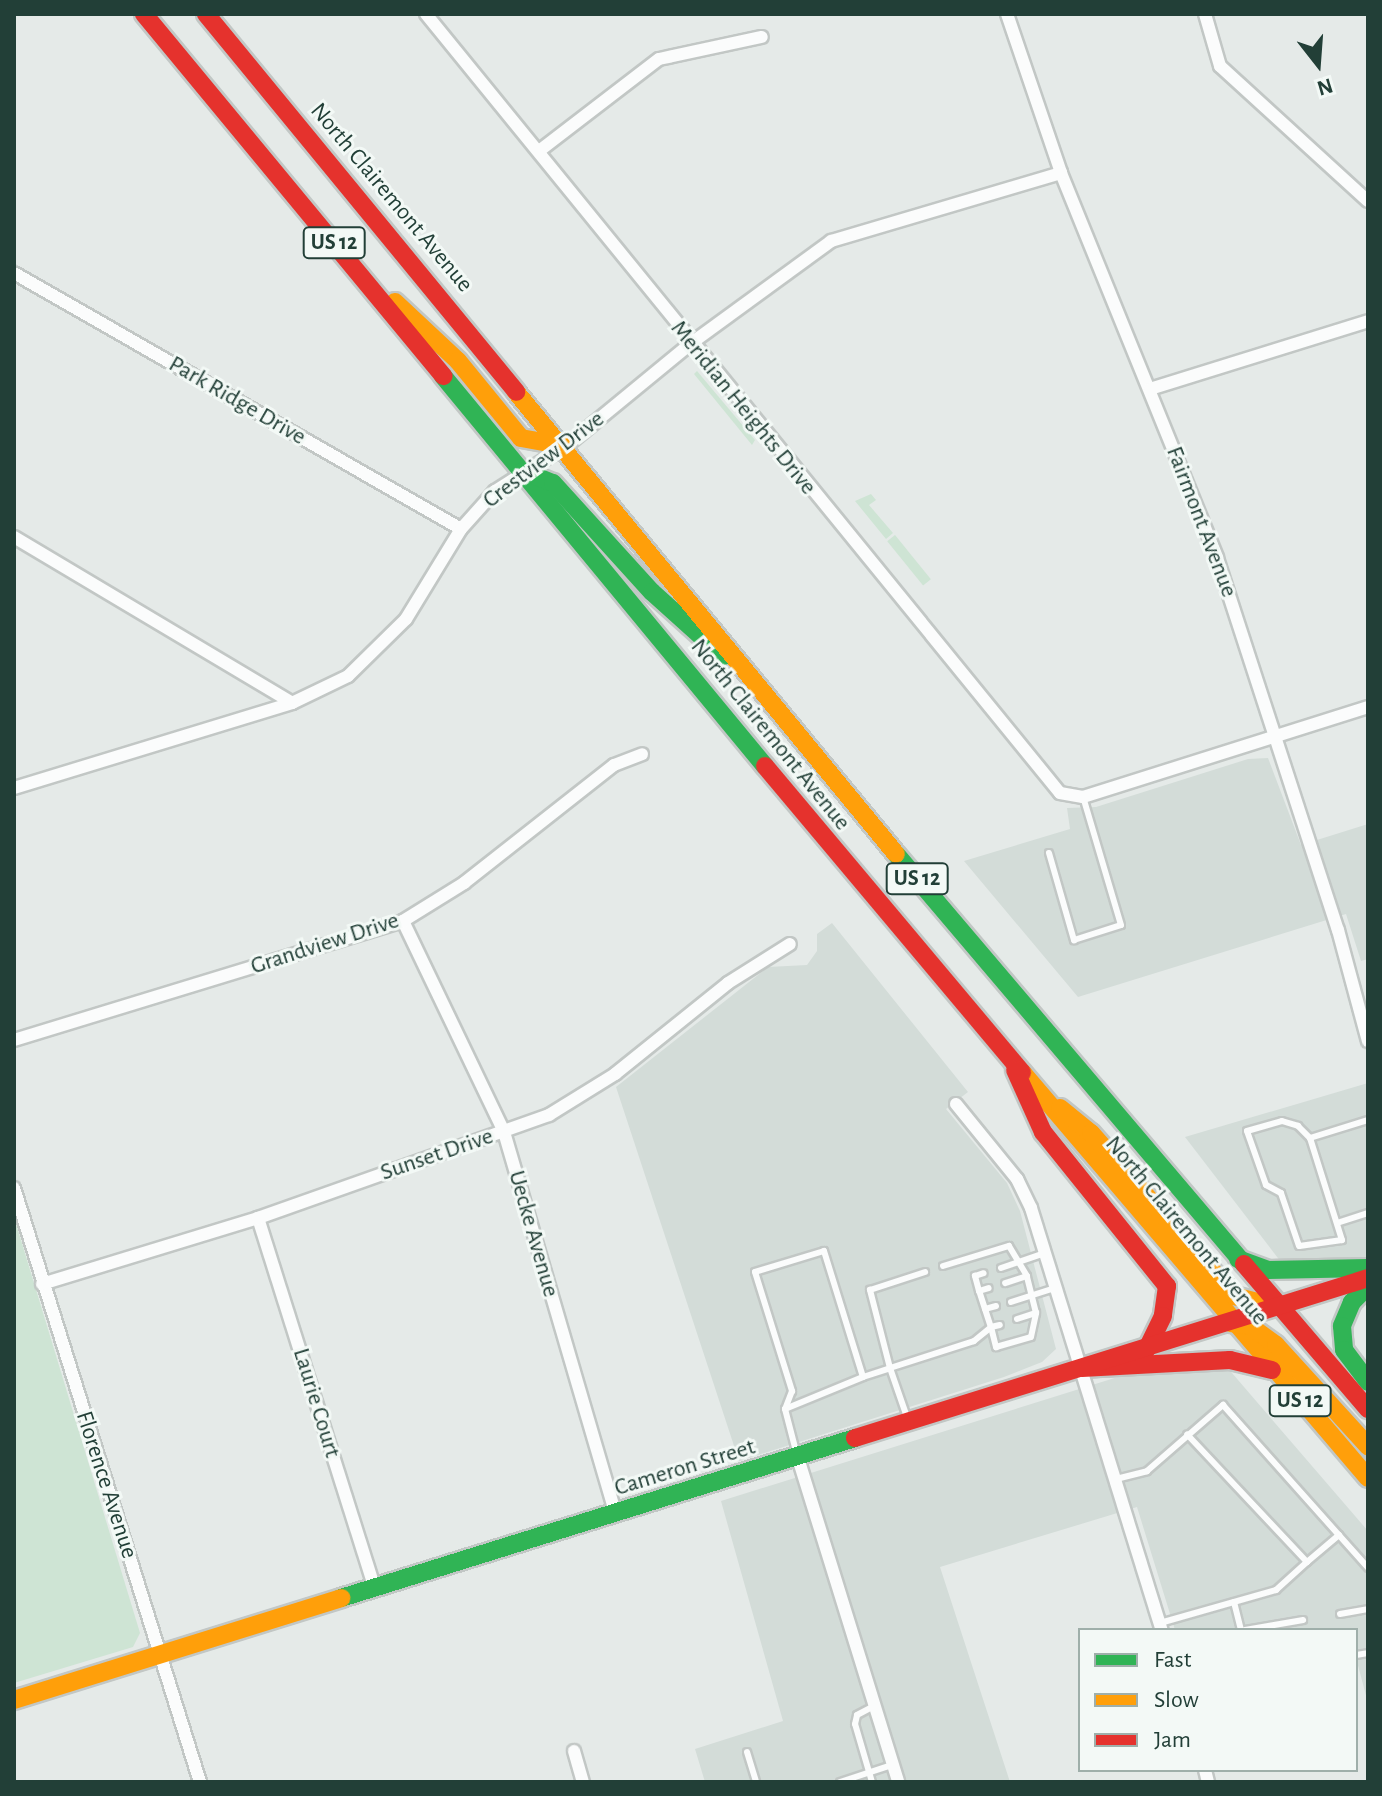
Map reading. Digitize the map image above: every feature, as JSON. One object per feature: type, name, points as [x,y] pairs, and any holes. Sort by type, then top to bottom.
[{"type":"main road","name":"North Clairemont Avenue","points":[[144,14],[1030,1084],[1231,1323],[1368,1478]]},
{"type":"main road","name":"North Clairemont Avenue","points":[[206,14],[566,446],[761,689],[1235,1257],[1368,1409]]},
{"type":"main road","points":[[354,267],[458,361],[521,438],[542,446],[566,446]]},
{"type":"main road","points":[[523,471],[553,483],[652,592],[761,689]]},
{"type":"main road","points":[[1010,1060],[1043,1132],[1167,1286],[1163,1316],[1147,1349]]},
{"type":"main road","points":[[1030,1084],[1091,1133],[1234,1296],[1258,1306],[1277,1306]]},
{"type":"main road","points":[[1235,1257],[1268,1270],[1368,1268]]},
{"type":"main road","name":"Cameron Street","points":[[14,1700],[616,1515],[1368,1278]]},
{"type":"main road","points":[[1368,1286],[1346,1312],[1342,1326],[1344,1350],[1368,1382]]},
{"type":"main road","points":[[1231,1323],[1250,1326],[1276,1345],[1368,1446]]},
{"type":"main road","points":[[1082,1368],[1230,1360],[1272,1370]]},
{"type":"street","name":"Meridian Heights Drive","points":[[426,14],[539,151],[690,344],[1050,784],[1066,796],[1083,797]]},
{"type":"street","name":"Fairmont Avenue","points":[[1007,14],[1061,173],[1217,558],[1276,736],[1368,1041]]},
{"type":"street","points":[[1205,14],[1220,66],[1368,201]]},
{"type":"street","points":[[539,151],[659,59],[762,37]]},
{"type":"street","name":"Crestview Drive","points":[[14,788],[292,703],[348,676],[386,644],[431,584],[461,529],[495,491],[566,446],[690,344],[831,241],[1061,173]]},
{"type":"street","name":"Park Ridge Drive","points":[[14,273],[461,529]]},
{"type":"street","points":[[1150,389],[1368,321]]},
{"type":"street","points":[[14,537],[292,703]]},
{"type":"street","points":[[1083,797],[1368,707]]},
{"type":"street","name":"Grandview Drive","points":[[14,1040],[403,921],[464,883],[614,765],[642,754]]},
{"type":"street","name":"Uecke Avenue","points":[[403,921],[504,1132],[616,1515]]},
{"type":"street","name":"Sunset Drive","points":[[42,1284],[258,1218],[549,1115],[615,1074],[728,983],[790,944]]},
{"type":"street","points":[[956,1104],[1017,1179],[1045,1253],[1082,1368],[1161,1627]]},
{"type":"street","name":"Florence Avenue","points":[[14,1188],[200,1782]]},
{"type":"street","name":"Laurie Court","points":[[258,1218],[375,1589]]},
{"type":"street","points":[[798,1458],[898,1782]]},
{"type":"street","points":[[574,1751],[583,1782]]},
{"type":"lane","points":[[1049,853],[1074,940],[1121,925],[1083,797]]},
{"type":"lane","points":[[1310,1138],[1368,1120]]},
{"type":"lane","points":[[1282,1121],[1298,1126],[1310,1138],[1337,1223],[1342,1240],[1299,1246],[1281,1193],[1266,1185],[1247,1131],[1282,1121]]},
{"type":"lane","points":[[1337,1223],[1368,1213]]},
{"type":"lane","points":[[943,1266],[1009,1246],[1023,1262],[1034,1295],[1036,1313],[1031,1337],[996,1347],[970,1258]]},
{"type":"lane","points":[[798,1458],[785,1409],[792,1391],[755,1272],[824,1251],[863,1377]]},
{"type":"lane","points":[[1001,1268],[1045,1253]]},
{"type":"lane","points":[[909,1423],[890,1368],[870,1290],[925,1272]]},
{"type":"lane","points":[[975,1276],[984,1273]]},
{"type":"lane","points":[[1005,1283],[1027,1276]]},
{"type":"lane","points":[[979,1291],[989,1288]]},
{"type":"lane","points":[[1011,1302],[1055,1288]]},
{"type":"lane","points":[[985,1309],[996,1306]]},
{"type":"lane","points":[[1017,1319],[1036,1313]]},
{"type":"lane","points":[[785,1409],[863,1377],[974,1341],[991,1327],[1000,1325]]},
{"type":"lane","points":[[1116,1479],[1147,1471],[1223,1405],[1368,1568]]},
{"type":"lane","points":[[1187,1434],[1307,1562]]},
{"type":"lane","points":[[1161,1627],[1276,1590],[1339,1535]]},
{"type":"lane","points":[[1234,1602],[1242,1628]]},
{"type":"lane","points":[[1340,1614],[1368,1609]]},
{"type":"lane","points":[[1255,1628],[1303,1620]]},
{"type":"lane","points":[[872,1782],[855,1724],[857,1715],[874,1706]]},
{"type":"lane","points":[[747,1752],[756,1782]]},
{"type":"lane","points":[[840,1782],[892,1765]]},
{"type":"shaded area","points":[[1268,758],[1301,845],[1368,824],[1368,959],[1361,961],[1346,914],[1078,997],[964,861],[1070,829],[1067,808],[1096,807],[1248,759]]},
{"type":"shaded area","points":[[832,923],[968,1092],[946,1109],[1007,1183],[1020,1211],[1056,1349],[1042,1362],[1004,1377],[739,1461],[616,1087],[768,967],[807,965],[817,951],[817,934]]},
{"type":"shaded area","points":[[1368,1083],[1368,1259],[1284,1266],[1185,1137]]},
{"type":"shaded area","points":[[1226,1366],[1368,1531],[1368,1703],[1358,1666],[1358,1628],[1174,1628],[1137,1507],[940,1567],[1010,1782],[705,1782],[695,1749],[783,1721],[721,1501],[1137,1371]]},
{"type":"green space","points":[[697,371],[755,440],[752,445],[694,374]]},
{"type":"green space","points":[[871,494],[876,500],[869,505],[893,533],[886,539],[855,501]]},
{"type":"green space","points":[[895,535],[931,579],[923,586],[887,541]]},
{"type":"green space","points":[[14,1217],[140,1633],[133,1647],[14,1683]]},
{"type":"traffic: fast","points":[[443,376],[765,766]]},
{"type":"traffic: fast","points":[[523,471],[553,483],[652,592],[723,656]]},
{"type":"traffic: fast","points":[[896,854],[1244,1264]]},
{"type":"traffic: fast","points":[[1238,1259],[1268,1270],[1368,1268]]},
{"type":"traffic: fast","points":[[1368,1286],[1352,1302],[1342,1326],[1344,1350],[1368,1382]]},
{"type":"traffic: fast","points":[[341,1598],[855,1438]]},
{"type":"traffic: slow","points":[[395,302],[458,361],[521,438],[566,446]]},
{"type":"traffic: slow","points":[[516,392],[896,854]]},
{"type":"traffic: slow","points":[[1022,1072],[1368,1478]]},
{"type":"traffic: slow","points":[[1060,1108],[1091,1133],[1234,1296],[1273,1306]]},
{"type":"traffic: slow","points":[[1231,1323],[1250,1326],[1276,1345],[1368,1446]]},
{"type":"traffic: slow","points":[[14,1700],[341,1598]]},
{"type":"traffic: jam","points":[[144,14],[443,376]]},
{"type":"traffic: jam","points":[[206,14],[516,392]]},
{"type":"traffic: jam","points":[[765,766],[1022,1072]]},
{"type":"traffic: jam","points":[[1015,1070],[1043,1132],[1167,1286],[1163,1316],[1147,1349]]},
{"type":"traffic: jam","points":[[1244,1264],[1368,1409]]},
{"type":"traffic: jam","points":[[855,1438],[1368,1278]]},
{"type":"traffic: jam","points":[[1082,1368],[1230,1360],[1272,1370]]}]
